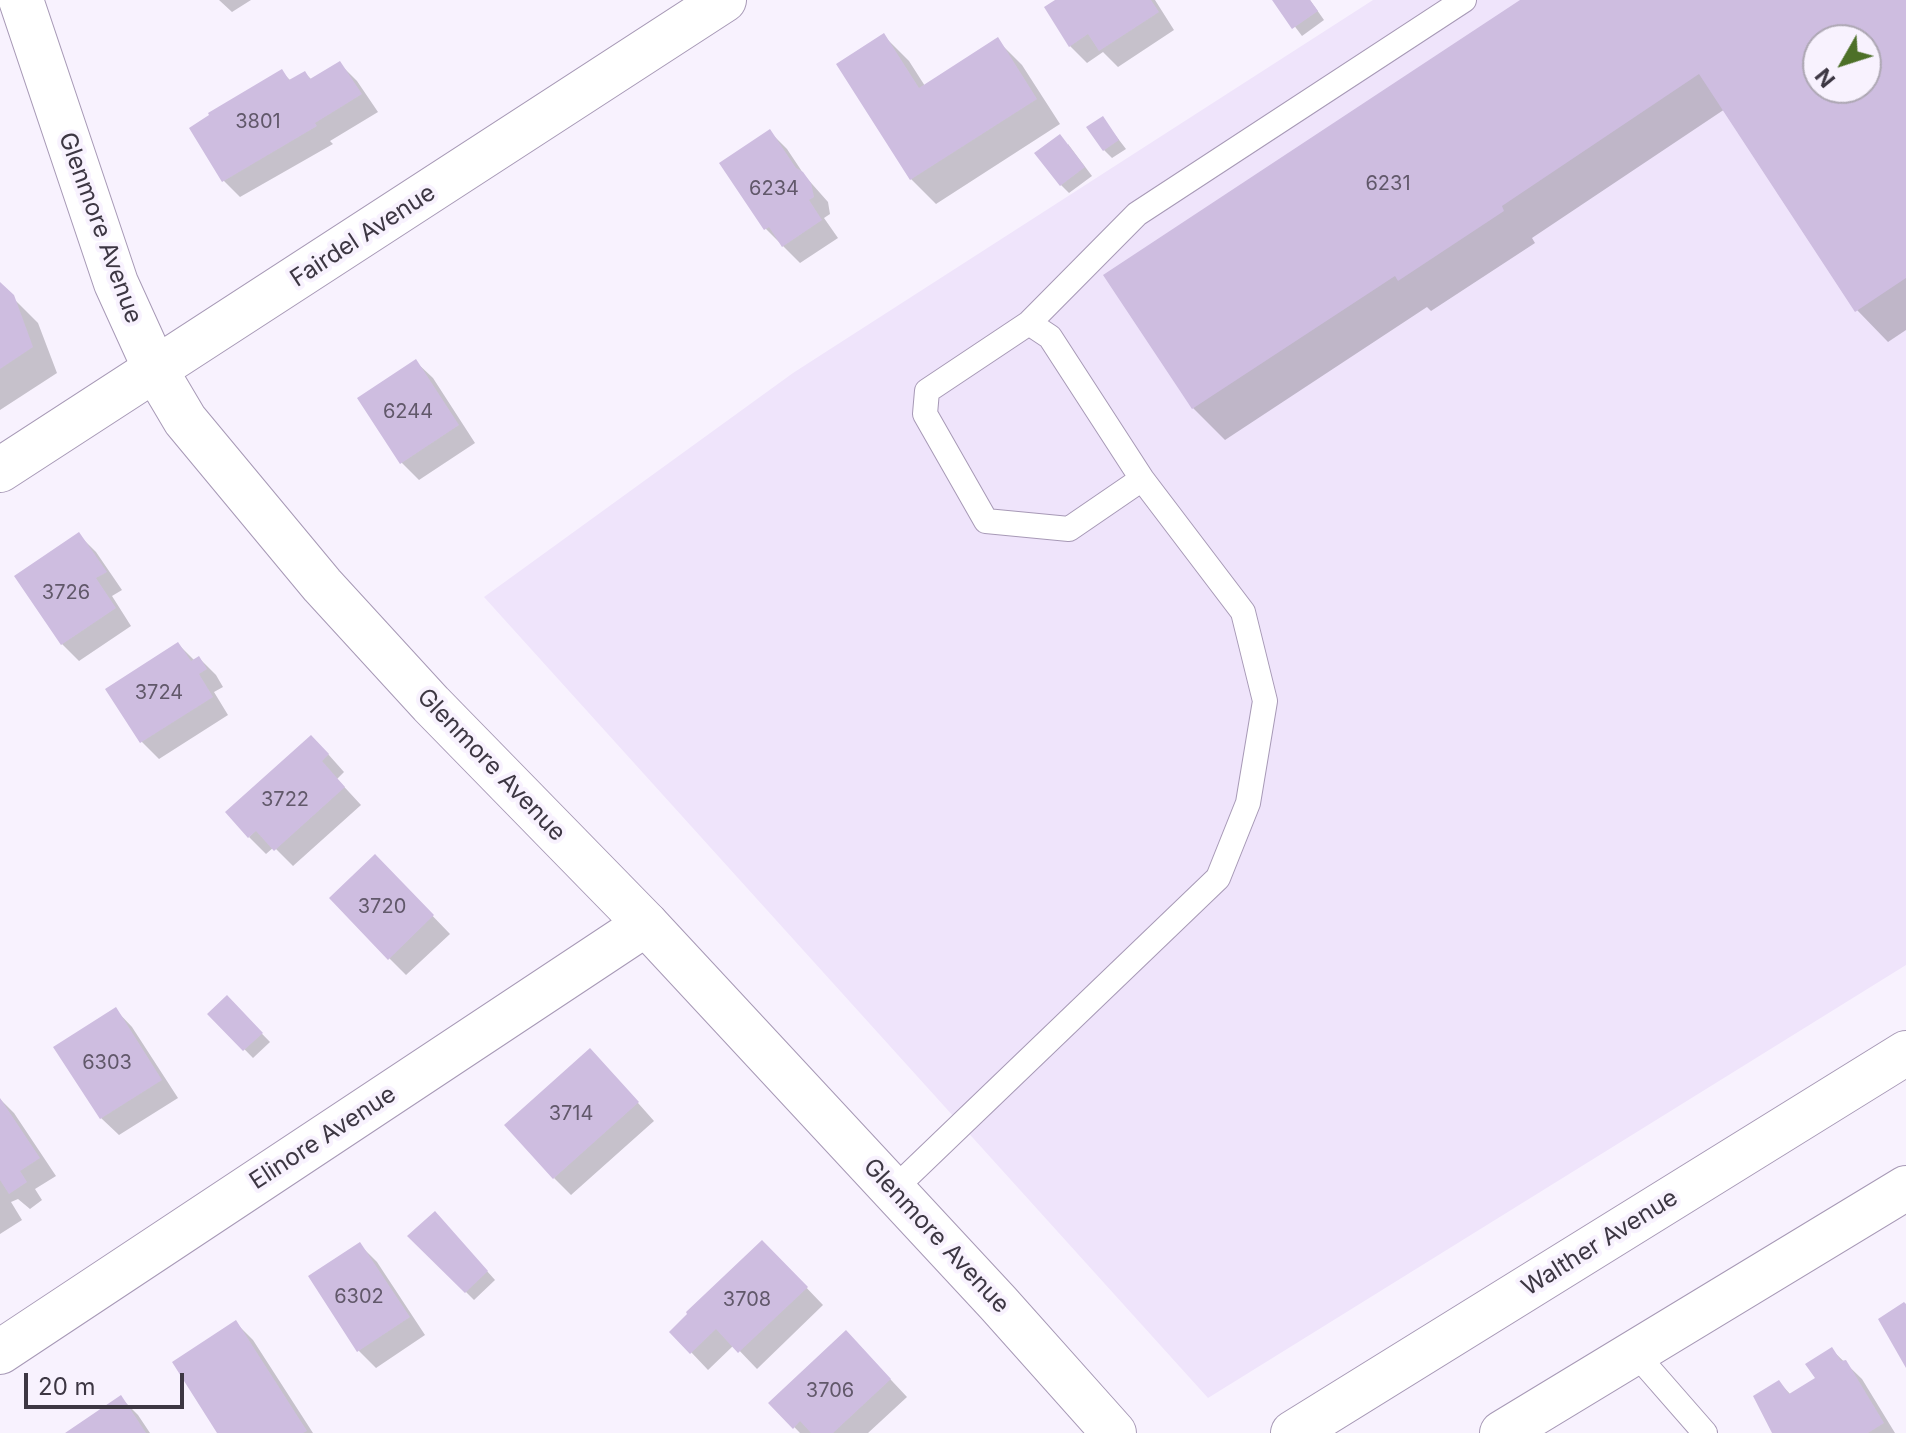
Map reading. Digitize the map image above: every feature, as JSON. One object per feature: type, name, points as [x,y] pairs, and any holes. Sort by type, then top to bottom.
[{"type":"street","name":"Glenmore Avenue","points":[[21,0],[116,283],[156,371],[185,420],[322,585],[431,704],[646,924],[998,1303],[1114,1433]]},
{"type":"street","name":"Fairdel Avenue","points":[[0,470],[724,0]]},
{"type":"street","name":"Elinore Avenue","points":[[0,1352],[646,924]]},
{"type":"street","name":"Walther Avenue","points":[[1293,1433],[1906,1053]]},
{"type":"street","points":[[1502,1433],[1906,1188]]},
{"type":"lane","points":[[1142,479],[1069,529],[986,521],[925,414],[927,391],[1029,323],[1137,214],[1464,0]]},
{"type":"lane","points":[[893,1190],[1218,878],[1248,803],[1265,701],[1243,612],[1142,479],[1050,337],[1029,323]]},
{"type":"lane","points":[[1635,1353],[1705,1433]]},
{"type":"shaded area","points":[[1373,0],[1906,0],[1906,965],[1208,1398],[484,597],[793,373]]},
{"type":"building","points":[[1055,0],[1151,0],[1159,12],[1099,51],[1088,34],[1069,47],[1044,7]]},
{"type":"building","points":[[1272,0],[1310,0],[1318,11],[1292,29]]},
{"type":"building","points":[[1520,0],[1906,0],[1906,278],[1855,312],[1699,74],[1502,206],[1504,211],[1398,281],[1395,276],[1192,409],[1103,275]]},
{"type":"building","points":[[884,33],[919,88],[998,37],[1037,99],[910,180],[836,64]]},
{"type":"building","points":[[340,61],[362,94],[315,123],[317,126],[222,182],[189,128],[208,113],[282,69],[289,80],[305,71],[310,79]]},
{"type":"building","points":[[1103,116],[1119,140],[1103,151],[1086,127]]},
{"type":"building","points":[[770,129],[796,168],[811,183],[814,197],[809,200],[822,220],[782,247],[769,227],[764,230],[719,163]]},
{"type":"building","points":[[1060,134],[1085,167],[1060,186],[1034,153]]},
{"type":"building","points":[[0,282],[14,295],[33,347],[0,369]]},
{"type":"building","points":[[416,359],[459,425],[400,464],[357,398]]},
{"type":"building","points":[[79,532],[107,572],[96,578],[116,608],[61,645],[14,576]]},
{"type":"building","points":[[178,642],[191,661],[199,656],[207,669],[199,674],[213,697],[140,743],[105,689]]},
{"type":"building","points":[[311,735],[329,754],[322,761],[345,787],[274,851],[256,831],[248,838],[225,812]]},
{"type":"building","points":[[375,854],[434,915],[388,960],[329,898]]},
{"type":"building","points":[[227,995],[263,1033],[243,1051],[207,1014]]},
{"type":"building","points":[[116,1007],[162,1080],[100,1119],[53,1047]]},
{"type":"building","points":[[590,1048],[639,1102],[553,1179],[504,1125]]},
{"type":"building","points":[[0,1098],[40,1158],[20,1171],[27,1182],[9,1194],[0,1180]]},
{"type":"building","points":[[435,1211],[488,1271],[465,1293],[407,1236]]},
{"type":"building","points":[[762,1240],[808,1287],[738,1353],[716,1329],[690,1354],[669,1332]]},
{"type":"building","points":[[360,1242],[410,1317],[357,1352],[308,1276]]},
{"type":"building","points":[[1904,1302],[1906,1304],[1906,1368],[1878,1319]]},
{"type":"building","points":[[236,1320],[307,1431],[217,1433],[172,1362]]},
{"type":"building","points":[[846,1330],[891,1379],[833,1433],[811,1433],[800,1421],[793,1429],[768,1403]]},
{"type":"building","points":[[1832,1347],[1841,1361],[1846,1360],[1884,1423],[1868,1433],[1772,1433],[1753,1396],[1779,1380],[1789,1394],[1815,1378],[1805,1364]]},
{"type":"building","points":[[121,1395],[146,1433],[65,1433]]}]
